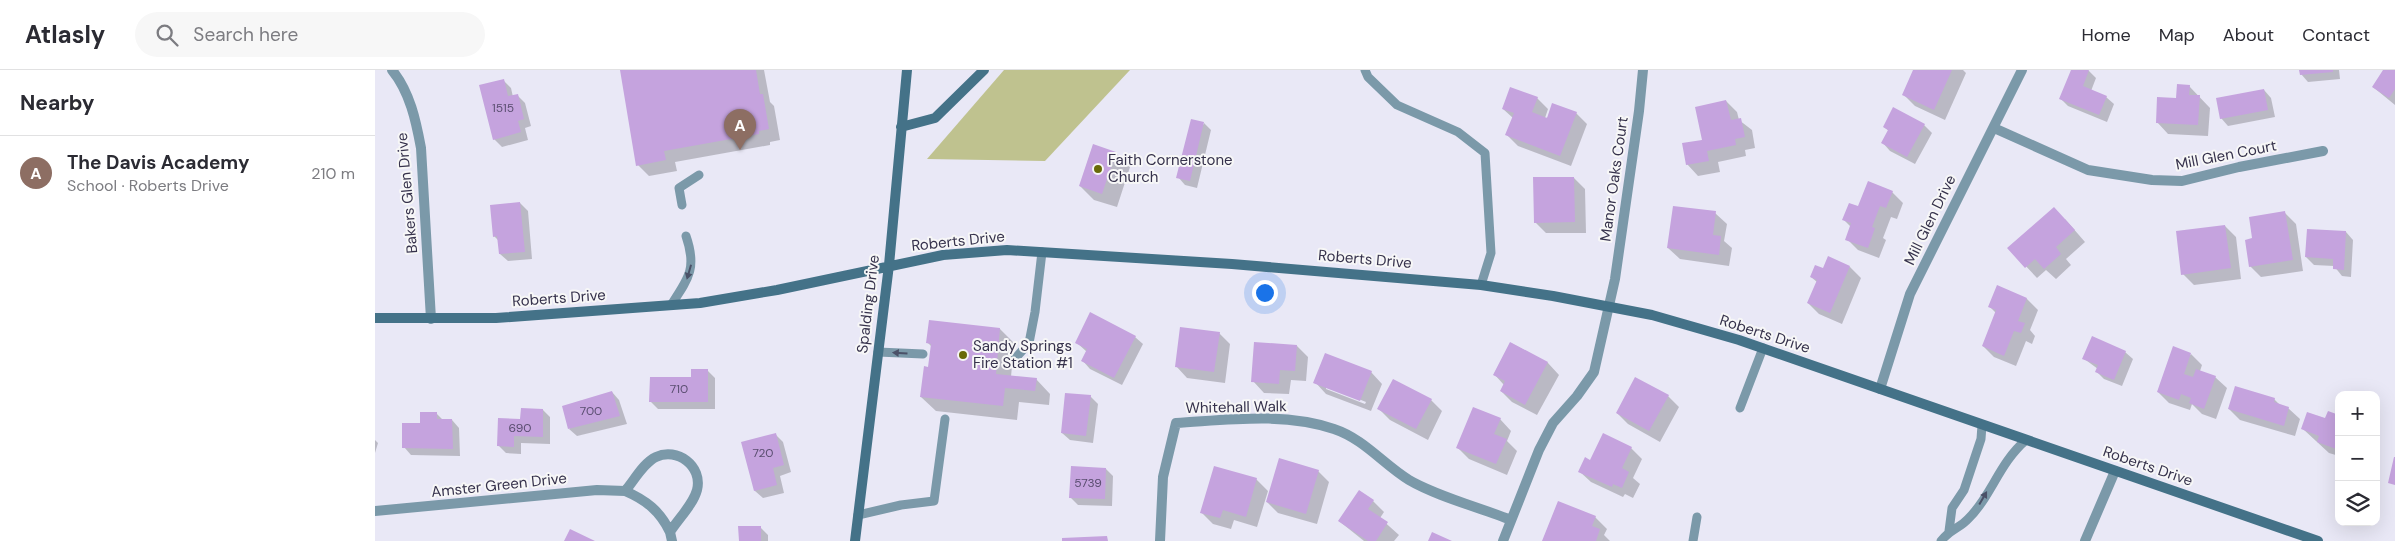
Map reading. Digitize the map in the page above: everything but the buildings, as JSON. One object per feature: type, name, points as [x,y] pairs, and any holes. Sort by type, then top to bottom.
[{"type":"street","name":"Bakers Glen Drive","points":[[392,70],[409,100],[421,148],[431,319]]},
{"type":"street","name":"Spalding Drive","points":[[855,541],[889,265],[907,70]]},
{"type":"street","points":[[901,127],[935,118],[984,70]]},
{"type":"street","name":"Manor Oaks Court","points":[[1503,541],[1539,450],[1553,423],[1577,396],[1594,372],[1612,293],[1639,111],[1643,70]]},
{"type":"street","name":"Mill Glen Drive","points":[[1880,389],[1910,294],[2022,70]]},
{"type":"street","name":"Mill Glen Court","points":[[1994,128],[2088,170],[2152,180],[2182,181],[2239,167],[2323,151]]},
{"type":"street","name":"Roberts Drive","points":[[375,318],[496,318],[700,302],[777,290],[889,265],[973,252],[1007,250],[1232,264],[1481,285],[1609,307],[1692,326],[1763,348],[2318,541]]},
{"type":"street","name":"Whitehall Walk","points":[[1161,541],[1163,476],[1176,423],[1268,418],[1305,421],[1336,429],[1367,446],[1409,480],[1511,520]]},
{"type":"street","name":"Amster Green Drive","points":[[625,492],[649,462],[657,457],[671,454],[687,460],[696,472],[697,488],[671,536]]},
{"type":"street","points":[[2085,541],[2115,471]]},
{"type":"street","name":"Amster Green Drive","points":[[375,512],[597,490],[625,492],[640,498],[653,507],[664,520],[671,536]]},
{"type":"lane","points":[[1365,70],[1368,77],[1397,105],[1458,132],[1485,153],[1491,253],[1481,285]]},
{"type":"lane","points":[[682,205],[679,188],[699,175]]},
{"type":"lane","points":[[671,305],[687,280],[692,267],[691,249],[686,236]]},
{"type":"lane","points":[[1012,362],[1029,343],[1035,312],[1042,252]]},
{"type":"lane","points":[[1740,408],[1763,348]]},
{"type":"lane","points":[[878,352],[923,354]]},
{"type":"lane","points":[[858,515],[901,505],[934,501],[945,419]]},
{"type":"lane","points":[[1949,531],[1952,508],[1964,490],[1981,439],[1982,424]]},
{"type":"lane","points":[[1941,541],[1949,531],[1967,521],[2013,451],[2026,440]]},
{"type":"lane","points":[[1693,541],[1697,517]]},
{"type":"green space","points":[[1004,70],[1130,70],[1045,161],[927,159]]},
{"type":"place","name":"The Davis Academy","points":[[740,150]]},
{"type":"place","name":"Faith Cornerstone Church","points":[[1098,169]]},
{"type":"place","name":"Sandy Springs Fire Station #1","points":[[963,355]]}]
